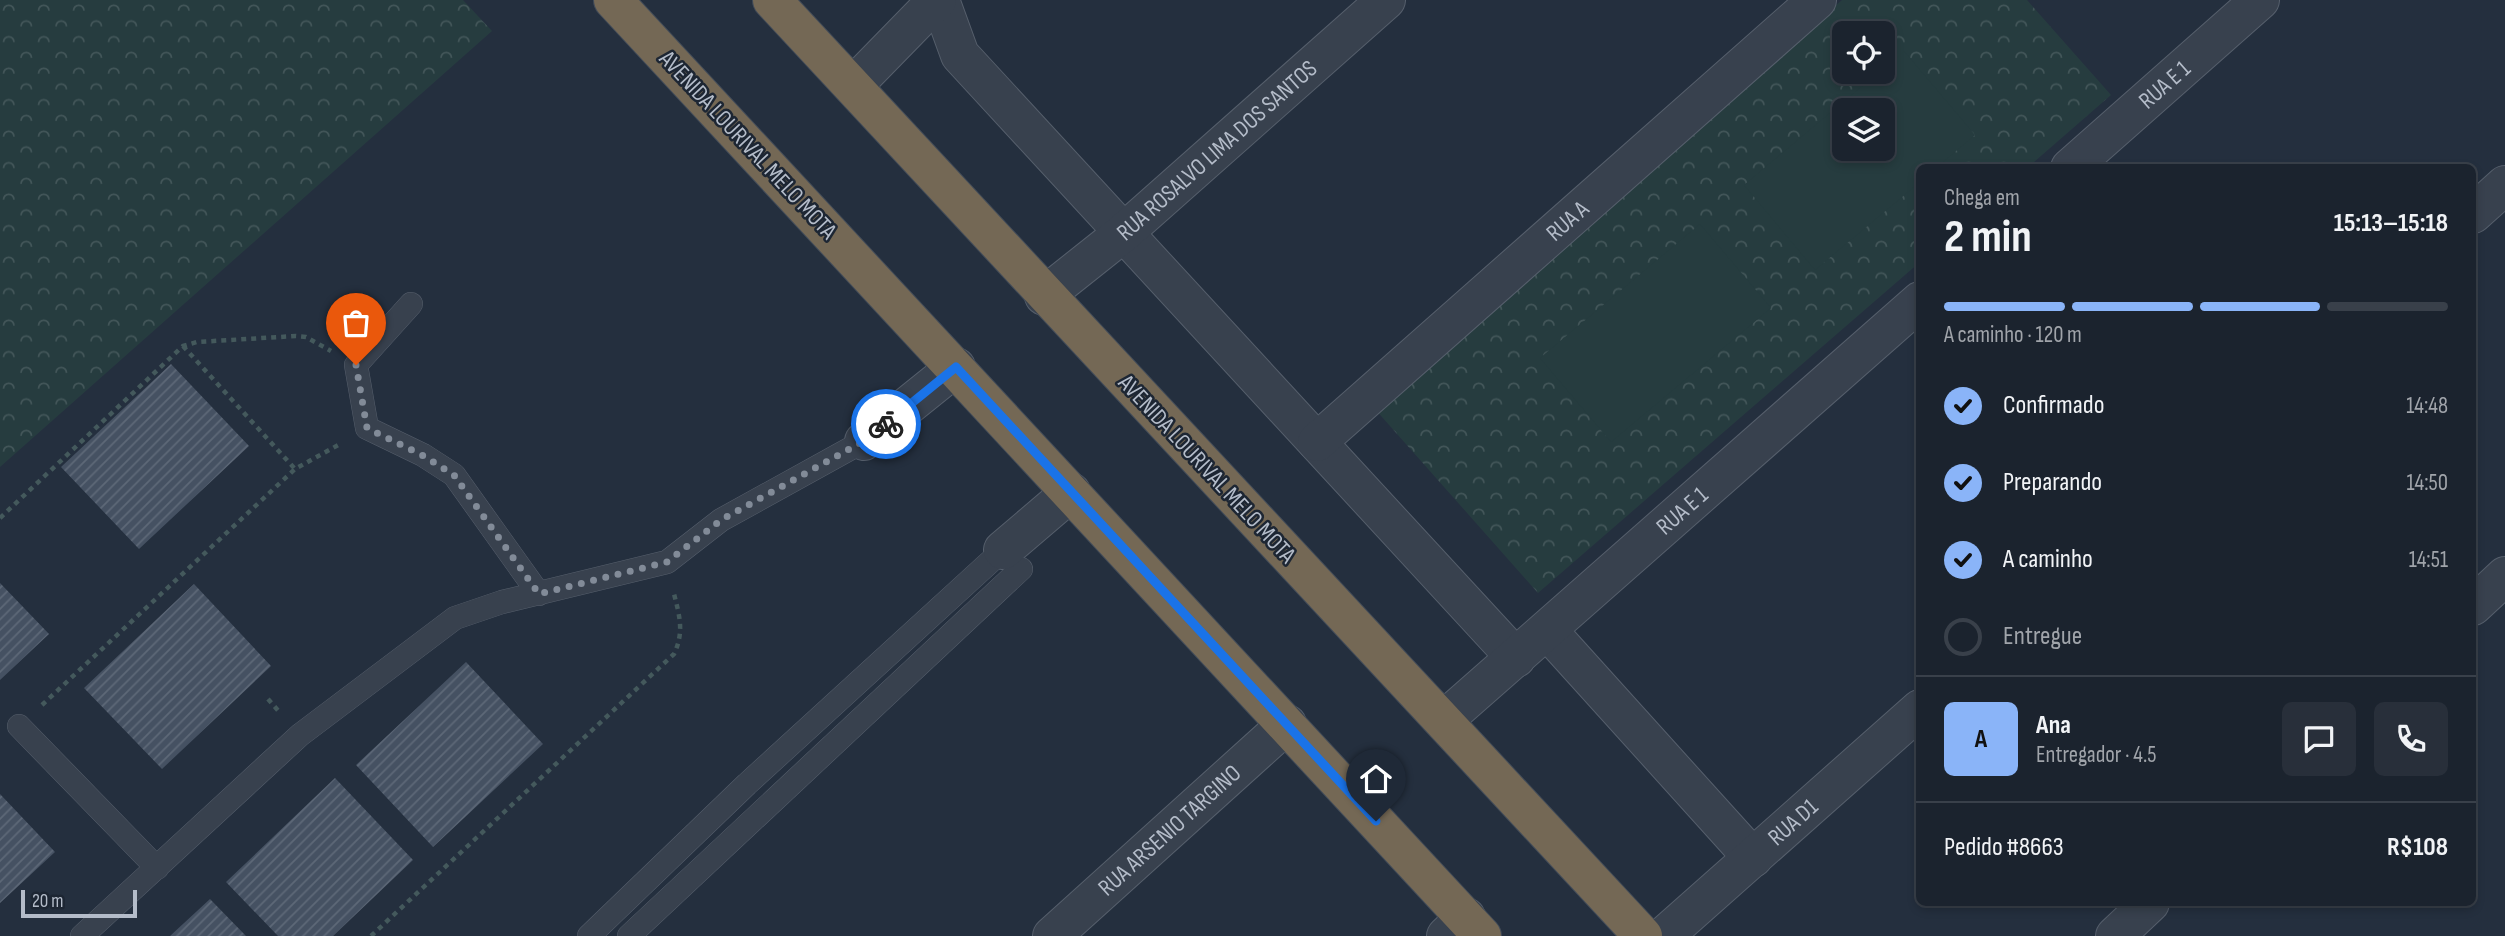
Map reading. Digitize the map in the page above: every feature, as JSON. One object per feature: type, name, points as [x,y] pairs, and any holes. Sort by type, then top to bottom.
[{"type":"highway","name":"AVENIDA LOURIVAL MELO MOTA","points":[[613,0],[1287,724],[1465,930]]},
{"type":"highway","name":"AVENIDA LOURIVAL MELO MOTA","points":[[772,0],[1044,296],[1444,720],[1643,936]]},
{"type":"street","points":[[852,86],[938,0],[960,55],[1122,234],[1516,658]]},
{"type":"street","name":"RUA ROSALVO LIMA DOS SANTOS","points":[[1044,296],[1122,234],[1386,0]]},
{"type":"street","name":"RUA A","points":[[1317,442],[1817,0]]},
{"type":"street","name":"RUA E 1","points":[[2075,164],[2260,0]]},
{"type":"street","points":[[2476,211],[2505,185]]},
{"type":"street","name":"RUA E 1","points":[[1444,720],[1916,305]]},
{"type":"street","points":[[864,441],[956,367]]},
{"type":"street","points":[[1012,560],[1079,500]]},
{"type":"street","points":[[2476,603],[2505,576]]},
{"type":"street","points":[[1548,631],[1753,858]]},
{"type":"street","name":"RUA D1","points":[[1664,936],[1916,713]]},
{"type":"street","name":"RUA ARSENIO TARGINO","points":[[1052,936],[1287,724]]},
{"type":"street","points":[[2115,936],[2147,906]]},
{"type":"lane","points":[[411,304],[356,365],[367,428],[422,455],[454,475],[539,594]]},
{"type":"lane","points":[[82,936],[300,735],[455,618],[667,562],[721,520],[864,441]]},
{"type":"lane","points":[[589,936],[758,775],[1012,560]]},
{"type":"lane","points":[[629,936],[1012,560]]},
{"type":"lane","points":[[19,726],[157,868]]},
{"type":"path","points":[[0,518],[183,346],[197,342],[306,337],[356,365]]},
{"type":"path","points":[[183,346],[295,469]]},
{"type":"path","points":[[19,726],[295,469],[367,428]]},
{"type":"path","points":[[371,936],[674,654],[681,639],[681,623],[667,562]]},
{"type":"green space","points":[[0,0],[463,0],[492,31],[0,467]]},
{"type":"green space","points":[[1842,0],[2027,0],[2111,95],[2032,164],[1916,164],[1916,265],[1538,593],[1374,408]]},
{"type":"green space","points":[[1904,51],[1975,135],[1941,164],[1916,164],[1916,185],[1815,270],[1744,185],[1832,111],[1832,161],[1895,161],[1895,98],[1848,98],[1865,84],[1895,84],[1895,60]]},
{"type":"green space","points":[[1700,224],[1771,308],[1611,442],[1540,358]]},
{"type":"building","points":[[171,364],[249,446],[139,549],[61,467]]},
{"type":"building","points":[[0,583],[49,634],[0,680]]},
{"type":"building","points":[[194,584],[271,666],[162,769],[84,688]]},
{"type":"building","points":[[466,662],[543,744],[433,847],[356,765]]},
{"type":"building","points":[[335,778],[413,860],[333,936],[278,936],[226,882]]},
{"type":"building","points":[[0,794],[55,852],[0,903]]},
{"type":"building","points":[[210,899],[246,936],[170,936]]},
{"type":"way so far","points":[[356,365],[367,428],[422,455],[454,475],[539,594],[667,562],[721,520],[864,441],[886,424]]},
{"type":"route","points":[[886,424],[956,367],[1376,821]]}]
